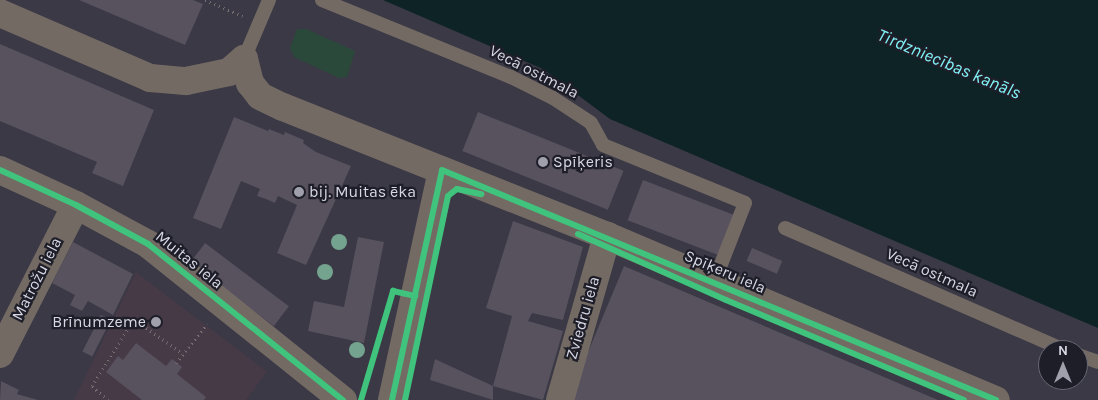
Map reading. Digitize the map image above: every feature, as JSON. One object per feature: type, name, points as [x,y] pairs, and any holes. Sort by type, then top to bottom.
[{"type":"street","points":[[0,13],[150,78],[194,80],[229,72],[244,59]]},
{"type":"street","name":"Spīķeru iela","points":[[244,59],[250,83],[260,96],[607,236],[996,400]]},
{"type":"street","name":"Muitas iela","points":[[0,170],[76,204],[148,244],[343,400]]},
{"type":"street","points":[[392,400],[442,170]]},
{"type":"street","name":"Matrožu iela","points":[[0,354],[76,204]]},
{"type":"street","name":"Zviedru iela","points":[[560,400],[607,236]]},
{"type":"lane","points":[[244,59],[269,0]]},
{"type":"lane","name":"Vecā ostmala","points":[[322,0],[511,77],[553,98],[591,123],[603,145],[745,203],[714,282]]},
{"type":"lane","name":"Vecā ostmala","points":[[785,228],[1041,340]]},
{"type":"path","points":[[205,0],[259,24]]},
{"type":"path","points":[[176,363],[222,304]]},
{"type":"path","points":[[108,400],[92,386],[134,320],[183,354]]},
{"type":"shaded area","name":"Brīnumzeme","points":[[136,272],[267,372],[246,400],[74,400]]},
{"type":"green space","points":[[297,29],[306,29],[355,51],[347,77],[339,78],[294,57],[290,48]]},
{"type":"water","name":"Tirdzniecības kanāls","points":[[383,0],[1098,0],[1098,328],[610,119],[543,69]]},
{"type":"building","points":[[79,0],[193,0],[203,4],[185,45]]},
{"type":"building","points":[[0,44],[154,110],[123,186],[92,173],[97,162],[0,121]]},
{"type":"building","name":"Spīķeris","points":[[478,112],[624,171],[608,210],[462,151]]},
{"type":"building","name":"bij. Muitas ēka","points":[[234,117],[268,131],[269,129],[284,135],[285,132],[304,140],[303,143],[316,152],[351,166],[306,265],[277,253],[297,205],[278,196],[275,203],[257,196],[260,189],[241,181],[221,229],[193,218]]},
{"type":"building","points":[[643,180],[734,215],[718,255],[628,220]]},
{"type":"building","points":[[513,221],[583,247],[563,320],[532,313],[528,321],[563,331],[543,400],[493,386],[512,316],[486,308]]},
{"type":"building","points":[[358,237],[384,242],[364,343],[308,331],[314,301],[344,307]]},
{"type":"building","points":[[73,242],[133,274],[113,315],[88,301],[82,311],[70,305],[75,295],[52,283]]},
{"type":"building","points":[[205,243],[289,306],[274,326],[190,263]]},
{"type":"building","points":[[752,248],[782,261],[777,274],[747,261]]},
{"type":"building","points":[[624,266],[938,400],[568,400]]},
{"type":"building","points":[[101,315],[111,320],[92,357],[82,352]]},
{"type":"building","points":[[136,343],[166,366],[172,359],[182,367],[177,374],[206,397],[204,400],[142,400],[106,372],[118,356],[123,360]]},
{"type":"building","points":[[435,359],[493,386],[493,400],[430,380]]},
{"type":"building","points":[[1,381],[19,390],[17,394],[38,400],[0,400]]},
{"type":"cycle path","points":[[0,170],[76,205],[148,244],[343,400]]},
{"type":"cycle path","points":[[392,400],[442,170],[996,400]]},
{"type":"cycle path","points":[[405,400],[448,196],[457,189],[481,194]]},
{"type":"cycle path","points":[[578,234],[726,300],[964,400]]},
{"type":"cycle path","points":[[361,400],[393,291],[415,296]]},
{"type":"place","name":"Spīķeris","points":[[543,162]]},
{"type":"place","name":"bij. Muitas ēka","points":[[299,192]]},
{"type":"place","name":"Brīnumzeme","points":[[156,322]]}]
